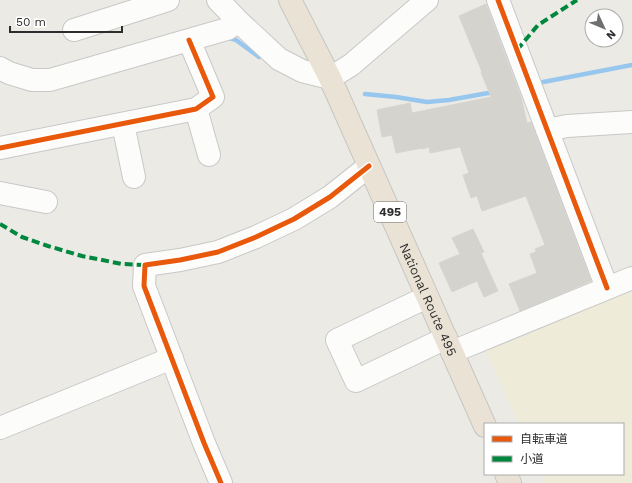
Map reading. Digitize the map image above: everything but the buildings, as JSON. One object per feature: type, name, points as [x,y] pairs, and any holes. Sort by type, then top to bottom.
[{"type":"highway","name":"National Route 495","points":[[290,0],[330,78],[484,424]]},
{"type":"street","points":[[74,30],[168,0]]},
{"type":"street","points":[[218,0],[279,59],[302,71],[330,78],[351,65],[428,0]]},
{"type":"street","points":[[498,0],[607,288]]},
{"type":"street","points":[[0,68],[9,73],[32,80],[50,80],[227,29],[238,21]]},
{"type":"street","points":[[0,148],[196,109],[213,97],[189,40]]},
{"type":"street","points":[[196,109],[209,155]]},
{"type":"street","points":[[547,130],[567,126],[632,122]]},
{"type":"street","points":[[123,124],[134,177]]},
{"type":"street","points":[[221,483],[204,443],[144,286],[145,265],[180,260],[218,252],[256,237],[294,219],[330,196],[369,166]]},
{"type":"street","points":[[0,193],[46,202]]},
{"type":"street","points":[[427,296],[337,340],[356,381],[449,345],[632,278]]},
{"type":"street","points":[[0,428],[172,358]]},
{"type":"shaded area","points":[[632,284],[632,483],[546,483],[542,475],[624,475],[624,423],[519,423],[482,343]]},
{"type":"waterway","points":[[226,37],[236,40],[259,57]]},
{"type":"waterway","points":[[538,83],[632,65]]},
{"type":"waterway","points":[[365,94],[427,102],[449,100],[494,92]]},
{"type":"marked path","points":[[517,50],[538,25],[577,0]]},
{"type":"marked path","points":[[0,224],[22,237],[82,256],[122,264],[145,265]]},
{"type":"cycle path","points":[[498,0],[607,288]]},
{"type":"cycle path","points":[[0,148],[196,109],[213,97],[189,40]]},
{"type":"cycle path","points":[[221,483],[204,443],[144,286],[145,265],[180,260],[218,252],[256,237],[294,219],[330,197],[369,166]]}]
